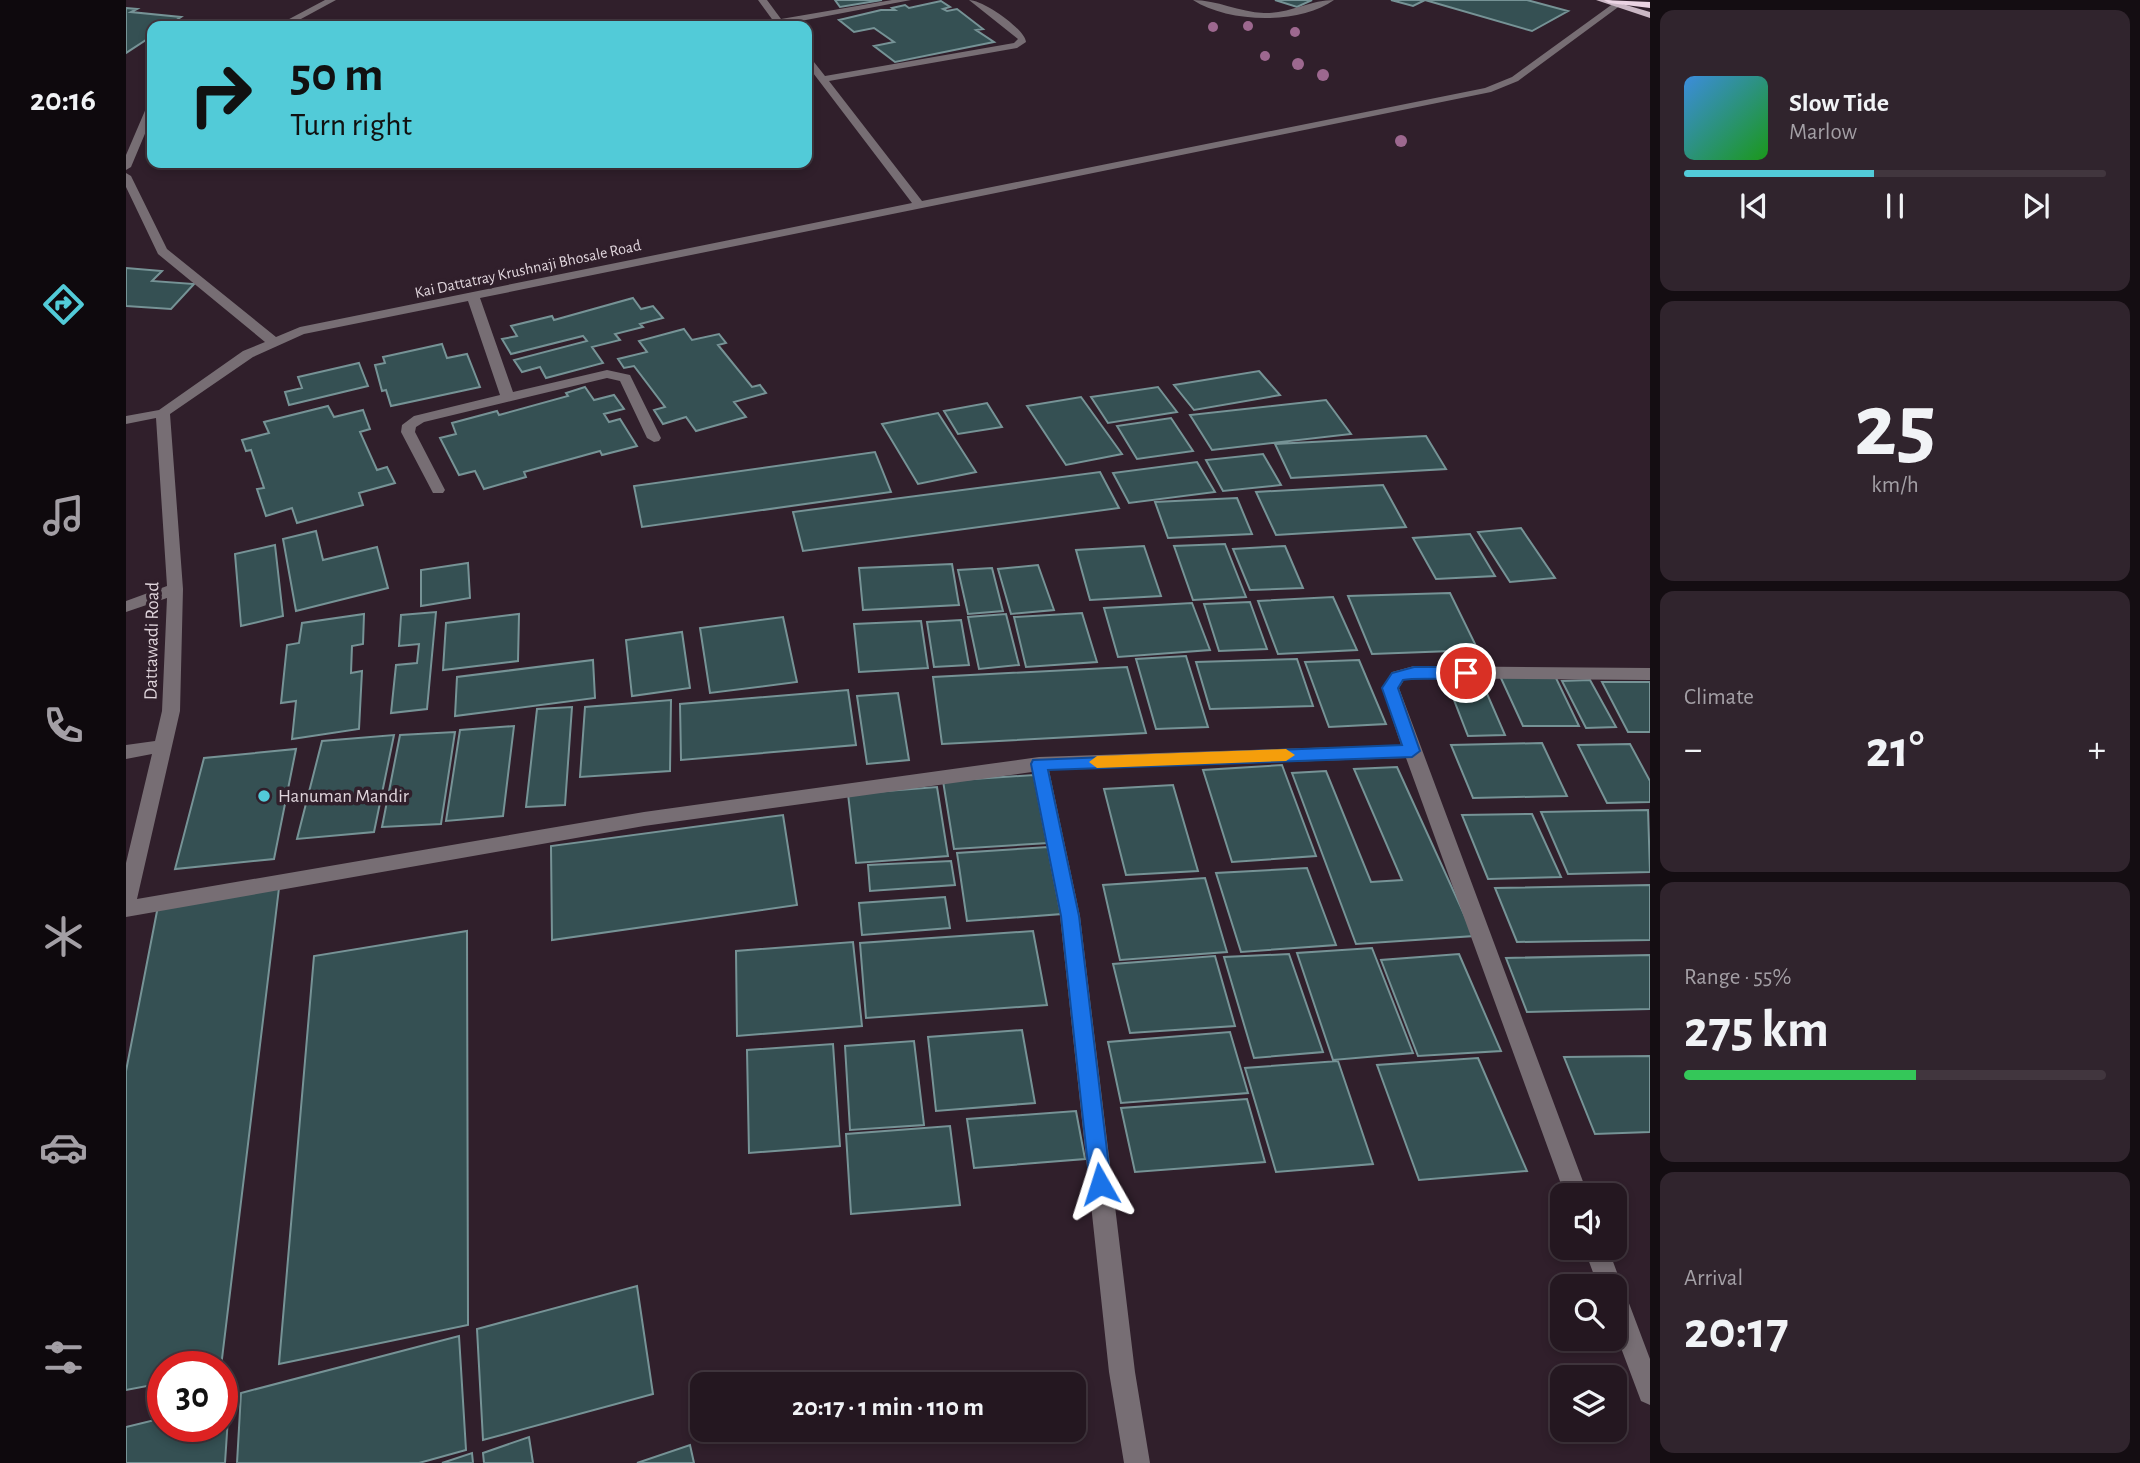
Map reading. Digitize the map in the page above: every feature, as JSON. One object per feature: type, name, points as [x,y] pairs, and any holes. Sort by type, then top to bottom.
[{"type":"highway","points":[[1613,2],[1650,5]]},
{"type":"main road","points":[[1600,0],[1650,15]]},
{"type":"street","points":[[293,20],[307,0]]},
{"type":"street","points":[[293,20],[332,0]]},
{"type":"street","points":[[762,0],[779,21]]},
{"type":"street","points":[[797,21],[907,0]]},
{"type":"street","points":[[822,79],[1017,45],[1023,40],[1020,34],[973,0]]},
{"type":"street","points":[[1197,0],[1240,14],[1280,16],[1302,13],[1330,0]]},
{"type":"street","name":"Kai Dattatray Krushnaji Bhosale Road","points":[[163,413],[248,355],[300,331],[1488,90],[1516,79],[1613,2]]},
{"type":"street","points":[[812,66],[919,205]]},
{"type":"street","points":[[126,167],[147,118]]},
{"type":"street","points":[[126,176],[162,251],[275,342]]},
{"type":"street","points":[[474,296],[508,397]]},
{"type":"street","points":[[438,490],[408,432],[410,425],[419,419],[508,397],[617,374],[625,378],[654,438]]},
{"type":"street","points":[[126,420],[163,413]]},
{"type":"street","name":"Dattawadi Road","points":[[126,904],[171,712],[176,589],[163,413]]},
{"type":"street","points":[[126,607],[176,589]]},
{"type":"street","points":[[1573,1183],[1390,688],[1398,676],[1414,672],[1650,674]]},
{"type":"street","points":[[126,752],[163,746]]},
{"type":"street","points":[[126,909],[644,819],[1039,764],[1412,751]]},
{"type":"street","points":[[1039,764],[1070,916],[1122,1372],[1137,1463]]},
{"type":"street","points":[[1627,1331],[1650,1392]]},
{"type":"building","points":[[835,0],[882,0],[840,7]]},
{"type":"building","points":[[1275,0],[1312,0],[1297,7]]},
{"type":"building","points":[[1391,0],[1425,0],[1413,6]]},
{"type":"building","points":[[1425,0],[1527,0],[1568,11],[1532,31]]},
{"type":"building","points":[[941,1],[950,7],[943,9],[957,9],[983,29],[976,30],[994,42],[895,62],[874,46],[894,42],[874,28],[854,32],[839,20],[881,10],[895,10],[892,8],[905,5],[909,8]]},
{"type":"building","points":[[126,8],[137,9],[131,12],[181,17],[175,21],[147,21],[147,39],[126,53]]},
{"type":"building","points":[[126,268],[162,271],[152,281],[194,284],[171,309],[126,306]]},
{"type":"building","points":[[633,298],[641,309],[653,306],[663,318],[640,324],[643,327],[615,334],[620,340],[592,347],[603,363],[546,378],[540,367],[522,372],[514,360],[587,341],[583,336],[511,354],[502,339],[517,336],[511,326],[552,316],[554,320]]},
{"type":"building","points":[[684,329],[692,340],[719,334],[726,343],[718,345],[752,387],[760,385],[766,393],[734,402],[746,417],[696,431],[686,417],[663,424],[654,410],[665,407],[634,366],[624,368],[618,359],[647,352],[639,341]]},
{"type":"building","points":[[442,344],[447,358],[467,354],[480,387],[391,406],[386,390],[382,391],[375,365],[385,363],[383,357]]},
{"type":"building","points":[[359,363],[368,386],[289,405],[285,392],[302,388],[298,377]]},
{"type":"building","points":[[1259,371],[1280,395],[1194,410],[1174,385]]},
{"type":"building","points":[[585,387],[594,400],[614,395],[624,409],[604,414],[609,422],[620,419],[637,446],[602,455],[600,451],[524,472],[526,477],[484,489],[475,471],[459,475],[440,438],[456,434],[452,423],[497,411],[499,415],[568,396],[566,393]]},
{"type":"building","points":[[1158,387],[1177,412],[1108,423],[1091,397]]},
{"type":"building","points":[[1081,397],[1122,454],[1066,465],[1027,406]]},
{"type":"building","points":[[1326,400],[1351,434],[1212,450],[1190,415]]},
{"type":"building","points":[[987,403],[1002,427],[958,434],[944,411]]},
{"type":"building","points":[[328,406],[334,417],[363,410],[370,429],[360,432],[377,470],[387,467],[395,483],[359,493],[363,505],[297,523],[292,508],[266,516],[257,489],[264,488],[251,450],[246,451],[242,440],[269,433],[264,422]]},
{"type":"building","points":[[938,413],[976,472],[918,484],[882,424]]},
{"type":"building","points":[[1171,418],[1193,451],[1137,459],[1117,426]]},
{"type":"building","points":[[1426,436],[1446,469],[1291,478],[1275,444]]},
{"type":"building","points":[[875,452],[891,492],[642,527],[634,486]]},
{"type":"building","points":[[1263,454],[1281,485],[1223,491],[1206,460]]},
{"type":"building","points":[[1197,462],[1215,492],[1129,503],[1113,473]]},
{"type":"building","points":[[1100,472],[1119,508],[803,551],[793,512]]},
{"type":"building","points":[[1383,485],[1406,527],[1276,535],[1256,492]]},
{"type":"building","points":[[1237,498],[1252,534],[1168,538],[1155,502]]},
{"type":"building","points":[[1521,528],[1555,578],[1510,582],[1478,532]]},
{"type":"building","points":[[316,531],[323,560],[377,547],[388,588],[296,611],[283,539]]},
{"type":"building","points":[[1470,534],[1495,576],[1436,579],[1413,538]]},
{"type":"building","points":[[1225,544],[1246,597],[1193,600],[1174,546]]},
{"type":"building","points":[[275,545],[283,616],[241,626],[235,554]]},
{"type":"building","points":[[1144,546],[1161,596],[1090,600],[1076,550]]},
{"type":"building","points":[[1285,546],[1303,588],[1250,590],[1233,549]]},
{"type":"building","points":[[468,563],[470,598],[421,606],[421,570]]},
{"type":"building","points":[[952,564],[959,605],[863,610],[859,568]]},
{"type":"building","points":[[1038,565],[1054,610],[1011,614],[998,569]]},
{"type":"building","points":[[992,568],[1003,611],[968,614],[958,570]]},
{"type":"building","points":[[1450,593],[1478,650],[1372,654],[1348,596]]},
{"type":"building","points":[[1333,597],[1357,650],[1278,654],[1258,601]]},
{"type":"building","points":[[1250,602],[1267,649],[1219,651],[1204,604]]},
{"type":"building","points":[[1192,603],[1210,650],[1118,657],[1104,608]]},
{"type":"building","points":[[436,612],[427,709],[391,713],[396,665],[417,663],[419,644],[399,646],[401,615]]},
{"type":"building","points":[[1082,613],[1097,662],[1026,667],[1014,617]]},
{"type":"building","points":[[364,614],[363,644],[352,646],[351,673],[362,671],[359,729],[292,739],[296,701],[281,703],[287,645],[299,643],[302,623]]},
{"type":"building","points":[[519,614],[518,661],[443,670],[446,623]]},
{"type":"building","points":[[1006,614],[1019,665],[979,669],[968,617]]},
{"type":"building","points":[[783,617],[797,682],[710,693],[700,628]]},
{"type":"building","points":[[961,620],[969,665],[934,667],[927,622]]},
{"type":"building","points":[[921,621],[928,668],[859,672],[854,624]]},
{"type":"building","points":[[682,632],[690,688],[632,696],[626,640]]},
{"type":"building","points":[[1186,656],[1208,727],[1156,729],[1136,659]]},
{"type":"building","points":[[1297,659],[1313,706],[1210,709],[1196,662]]},
{"type":"building","points":[[593,660],[595,698],[455,716],[457,677]]},
{"type":"building","points":[[1359,660],[1386,724],[1329,727],[1305,662]]},
{"type":"building","points":[[1127,667],[1146,733],[942,744],[933,677]]},
{"type":"building","points":[[1500,676],[1555,676],[1579,726],[1523,726]]},
{"type":"building","points":[[1590,680],[1616,727],[1586,728],[1562,681]]},
{"type":"building","points":[[1447,682],[1482,682],[1505,735],[1468,736]]},
{"type":"building","points":[[1602,682],[1650,682],[1650,732],[1628,732]]},
{"type":"building","points":[[848,690],[856,745],[681,760],[680,704]]},
{"type":"building","points":[[898,693],[909,760],[867,764],[857,696]]},
{"type":"building","points":[[671,700],[670,771],[580,777],[585,707]]},
{"type":"building","points":[[572,707],[565,805],[526,807],[537,709]]},
{"type":"building","points":[[514,726],[503,816],[446,821],[460,730]]},
{"type":"building","points":[[455,732],[441,824],[382,827],[400,735]]},
{"type":"building","points":[[394,735],[374,832],[297,839],[322,741]]},
{"type":"building","points":[[1542,743],[1567,796],[1473,798],[1451,745]]},
{"type":"building","points":[[1630,744],[1650,781],[1650,802],[1607,803],[1578,745]]},
{"type":"building","points":[[296,749],[274,859],[175,869],[204,758]]},
{"type":"building","points":[[1282,765],[1316,856],[1232,862],[1203,770]]},
{"type":"building","points":[[1397,767],[1474,936],[1356,944],[1292,773],[1326,771],[1371,882],[1402,880],[1354,769]]},
{"type":"building","points":[[1034,775],[1048,843],[954,849],[943,781]]},
{"type":"building","points":[[1173,785],[1198,871],[1126,875],[1104,789]]},
{"type":"building","points":[[937,787],[948,856],[856,863],[848,794]]},
{"type":"building","points":[[1648,810],[1650,872],[1568,874],[1541,812]]},
{"type":"building","points":[[1532,814],[1561,877],[1488,879],[1462,815]]},
{"type":"building","points":[[783,815],[797,905],[552,940],[551,846]]},
{"type":"building","points":[[1048,847],[1062,914],[967,921],[957,853]]},
{"type":"building","points":[[951,861],[955,885],[870,891],[868,865]]},
{"type":"building","points":[[1307,868],[1336,945],[1241,952],[1216,873]]},
{"type":"building","points":[[1205,878],[1227,952],[1120,960],[1103,885]]},
{"type":"building","points":[[1650,885],[1650,940],[1517,942],[1495,888]]},
{"type":"building","points":[[279,888],[223,1351],[147,1351],[147,1386],[126,1390],[126,1071],[158,906]]},
{"type":"building","points":[[945,897],[950,928],[862,935],[859,903]]},
{"type":"building","points":[[467,931],[468,1325],[279,1364],[314,956]]},
{"type":"building","points":[[1033,931],[1047,1005],[866,1018],[860,943]]},
{"type":"building","points":[[853,942],[862,1026],[737,1036],[736,951]]},
{"type":"building","points":[[1372,948],[1413,1053],[1333,1060],[1297,953]]},
{"type":"building","points":[[1289,954],[1323,1052],[1254,1058],[1224,957]]},
{"type":"building","points":[[1459,954],[1501,1051],[1418,1056],[1381,960]]},
{"type":"building","points":[[1650,955],[1650,1009],[1527,1012],[1506,958]]},
{"type":"building","points":[[1215,956],[1235,1026],[1130,1033],[1113,964]]},
{"type":"building","points":[[1022,1030],[1035,1103],[936,1111],[928,1037]]},
{"type":"building","points":[[1230,1032],[1248,1093],[1121,1103],[1108,1042]]},
{"type":"building","points":[[914,1041],[924,1125],[850,1130],[845,1046]]},
{"type":"building","points":[[833,1044],[840,1146],[749,1153],[747,1050]]},
{"type":"building","points":[[1650,1056],[1650,1132],[1595,1134],[1564,1057]]},
{"type":"building","points":[[1478,1058],[1527,1171],[1419,1180],[1377,1065]]},
{"type":"building","points":[[1338,1061],[1373,1164],[1276,1172],[1245,1068]]},
{"type":"building","points":[[1247,1099],[1265,1162],[1135,1172],[1121,1108]]},
{"type":"building","points":[[1076,1111],[1085,1159],[974,1168],[967,1119]]},
{"type":"building","points":[[950,1126],[960,1205],[851,1214],[846,1134]]},
{"type":"building","points":[[637,1286],[653,1394],[483,1440],[477,1329]]},
{"type":"building","points":[[459,1336],[466,1450],[419,1463],[237,1463],[241,1393]]},
{"type":"building","points":[[147,1422],[147,1442],[226,1442],[225,1463],[126,1463],[126,1427]]},
{"type":"building","points":[[529,1437],[533,1463],[484,1463],[483,1453]]},
{"type":"building","points":[[690,1445],[694,1463],[637,1463]]},
{"type":"building","points":[[472,1453],[473,1463],[442,1463]]},
{"type":"slow traffic","points":[[1097,762],[1286,755]]},
{"type":"place","name":"Hanuman Mandir","points":[[264,796]]},
{"type":"route","points":[[1100,1184],[1070,916],[1039,764],[1412,751],[1390,688],[1398,676],[1414,672],[1466,673]]}]
